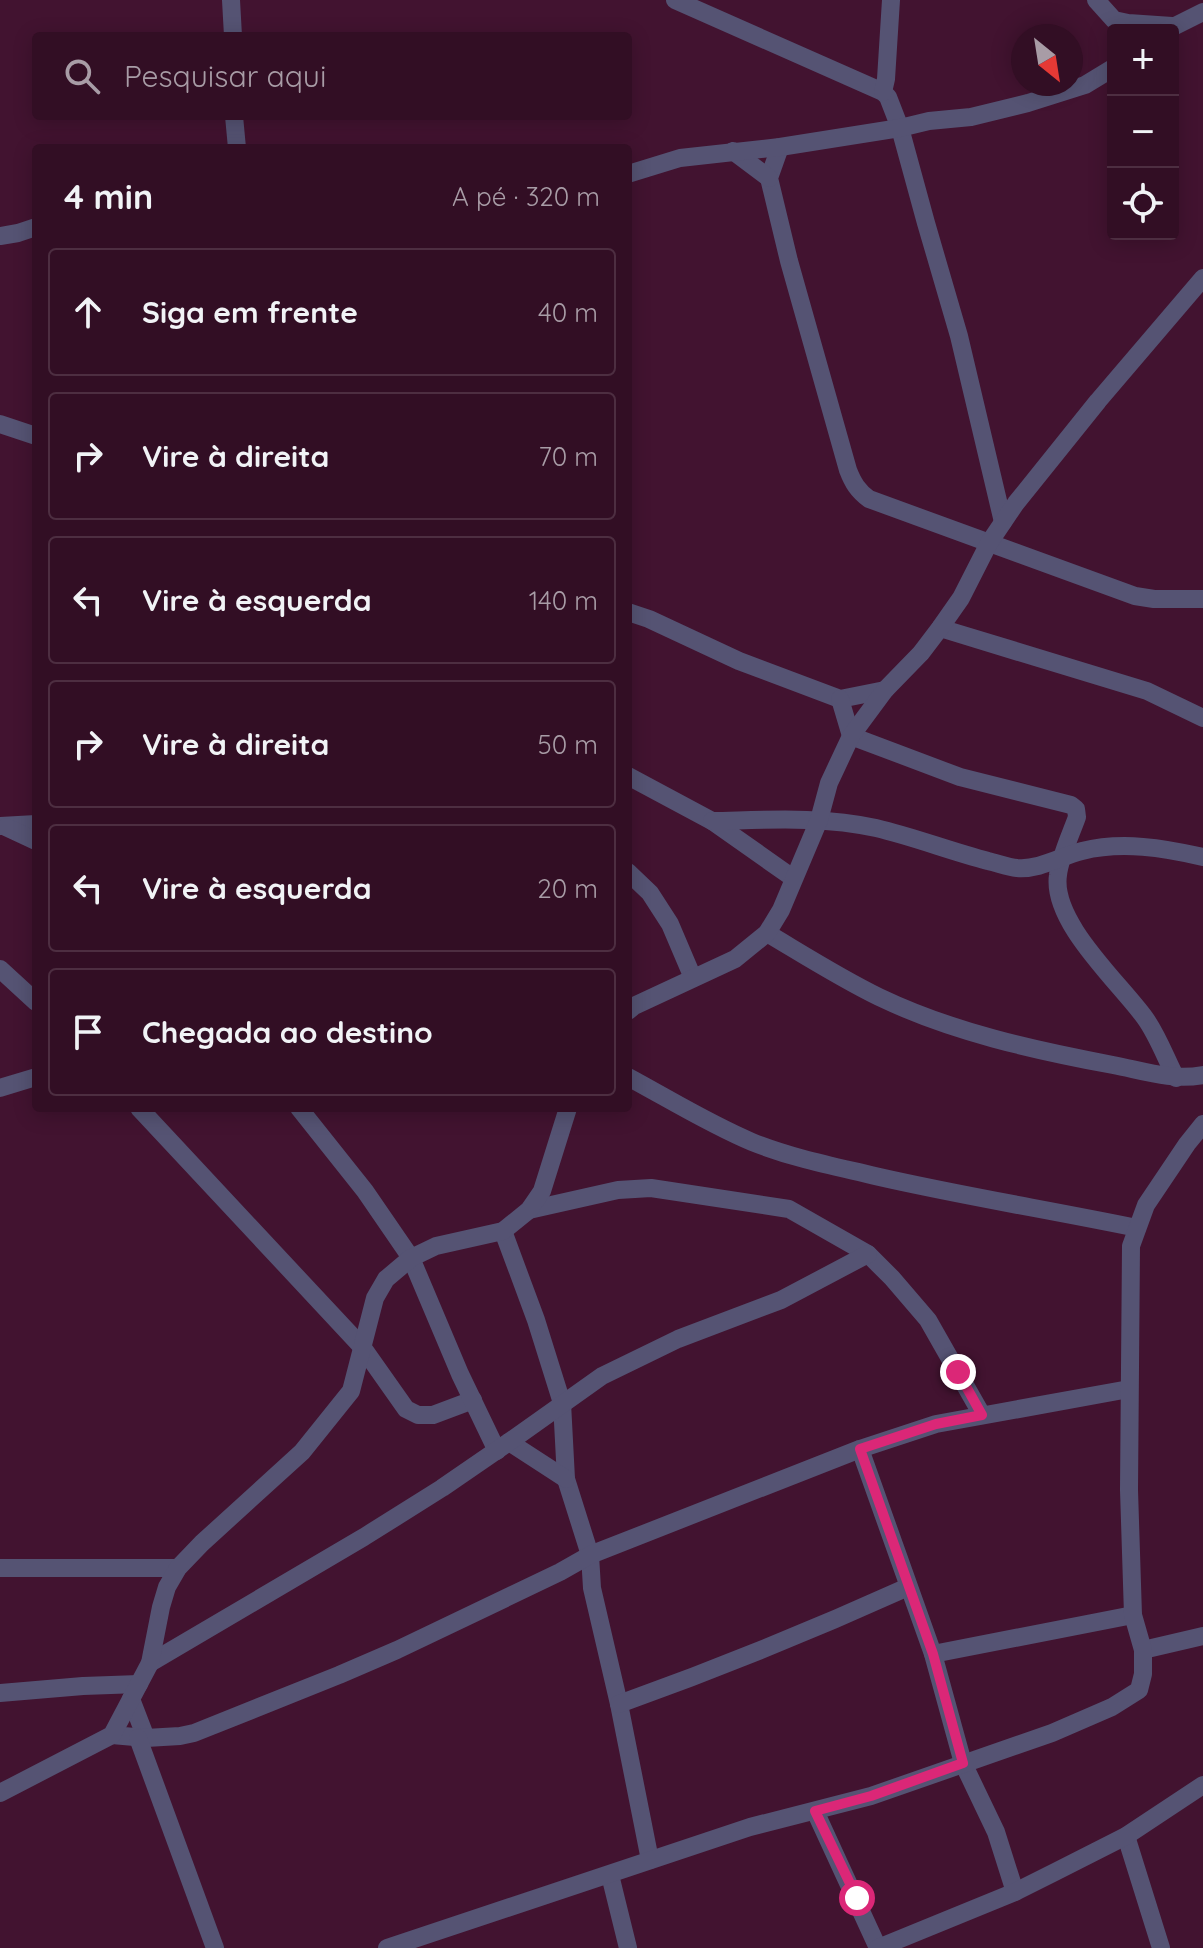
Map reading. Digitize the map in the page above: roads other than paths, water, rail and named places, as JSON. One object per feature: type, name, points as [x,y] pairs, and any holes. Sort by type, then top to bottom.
[{"type":"street","points":[[231,0],[233,32]]},
{"type":"street","points":[[675,0],[885,94],[929,121]]},
{"type":"street","points":[[891,0],[885,94],[900,128],[959,336],[1003,522]]},
{"type":"street","points":[[1096,0],[1114,20],[1136,24]]},
{"type":"street","points":[[1178,24],[1203,12]]},
{"type":"street","points":[[632,173],[680,158],[780,147],[929,121],[971,117],[1085,85],[1107,72]]},
{"type":"street","points":[[234,120],[237,144]]},
{"type":"street","points":[[780,147],[769,178],[789,261],[853,484],[859,492],[869,499],[1135,596],[1203,599]]},
{"type":"street","points":[[733,151],[769,178]]},
{"type":"street","points":[[0,236],[32,228]]},
{"type":"street","points":[[632,1008],[735,959],[767,933],[781,910],[819,820],[829,783],[851,736],[885,690],[940,628],[1016,503],[1203,278]]},
{"type":"street","points":[[0,424],[32,435]]},
{"type":"street","points":[[632,613],[739,661],[840,699],[885,690]]},
{"type":"street","points":[[940,628],[1147,691],[1203,718]]},
{"type":"street","points":[[840,699],[851,736]]},
{"type":"street","points":[[851,736],[960,777],[1071,805],[1076,809],[1077,817],[1058,875],[1059,894],[1068,916],[1084,946],[1193,1080]]},
{"type":"street","points":[[632,778],[712,821],[793,878]]},
{"type":"street","points":[[712,821],[819,820],[874,828],[1018,868],[1039,866],[1084,850],[1112,846],[1177,851],[1203,857]]},
{"type":"street","points":[[2,826],[32,824]]},
{"type":"street","points":[[2,826],[32,839]]},
{"type":"street","points":[[632,876],[650,893],[670,924],[693,978]]},
{"type":"street","points":[[767,933],[846,980],[925,1016],[989,1038],[1193,1080]]},
{"type":"street","points":[[0,969],[32,998]]},
{"type":"street","points":[[0,1088],[32,1078]]},
{"type":"street","points":[[632,1079],[708,1121],[753,1142],[801,1159],[981,1199],[1137,1228]]},
{"type":"street","points":[[143,1112],[363,1348],[406,1409],[418,1415],[433,1415],[473,1400]]},
{"type":"street","points":[[302,1112],[365,1191],[411,1258],[473,1400],[503,1447],[566,1479]]},
{"type":"street","points":[[112,1735],[150,1663],[161,1607],[167,1587],[178,1568],[302,1452],[351,1391],[375,1298],[386,1279],[411,1258],[436,1246],[503,1231],[529,1210],[542,1191],[567,1112]]},
{"type":"street","points":[[387,1948],[750,1827],[871,1796],[1052,1733],[1112,1707],[1139,1690],[1143,1650],[1133,1615],[1129,1490],[1131,1246],[1146,1205],[1203,1124]]},
{"type":"street","points":[[529,1210],[618,1190],[651,1188],[789,1209],[868,1254],[892,1278],[928,1320],[982,1415]]},
{"type":"street","points":[[503,1231],[562,1403],[566,1479],[590,1555],[592,1588],[650,1860]]},
{"type":"street","points":[[150,1663],[364,1537],[503,1447],[602,1376],[678,1339],[781,1300],[868,1254]]},
{"type":"street","points":[[0,1793],[112,1735],[142,1738],[194,1733],[283,1698],[397,1650],[590,1555],[860,1449],[936,1424],[1129,1389]]},
{"type":"street","points":[[860,1449],[933,1654],[963,1763],[996,1832],[1015,1892]]},
{"type":"street","points":[[0,1568],[178,1568]]},
{"type":"street","points":[[560,1572],[592,1588]]},
{"type":"street","points":[[619,1704],[706,1673],[908,1587]]},
{"type":"street","points":[[933,1654],[1133,1615]]},
{"type":"street","points":[[1143,1650],[1203,1636]]},
{"type":"street","points":[[0,1693],[83,1686],[135,1692]]},
{"type":"street","points":[[135,1692],[142,1738],[215,1948]]},
{"type":"street","points":[[815,1811],[878,1948],[1015,1892],[1126,1836],[1203,1785]]},
{"type":"street","points":[[1126,1836],[1161,1948]]},
{"type":"street","points":[[610,1875],[628,1948]]}]
